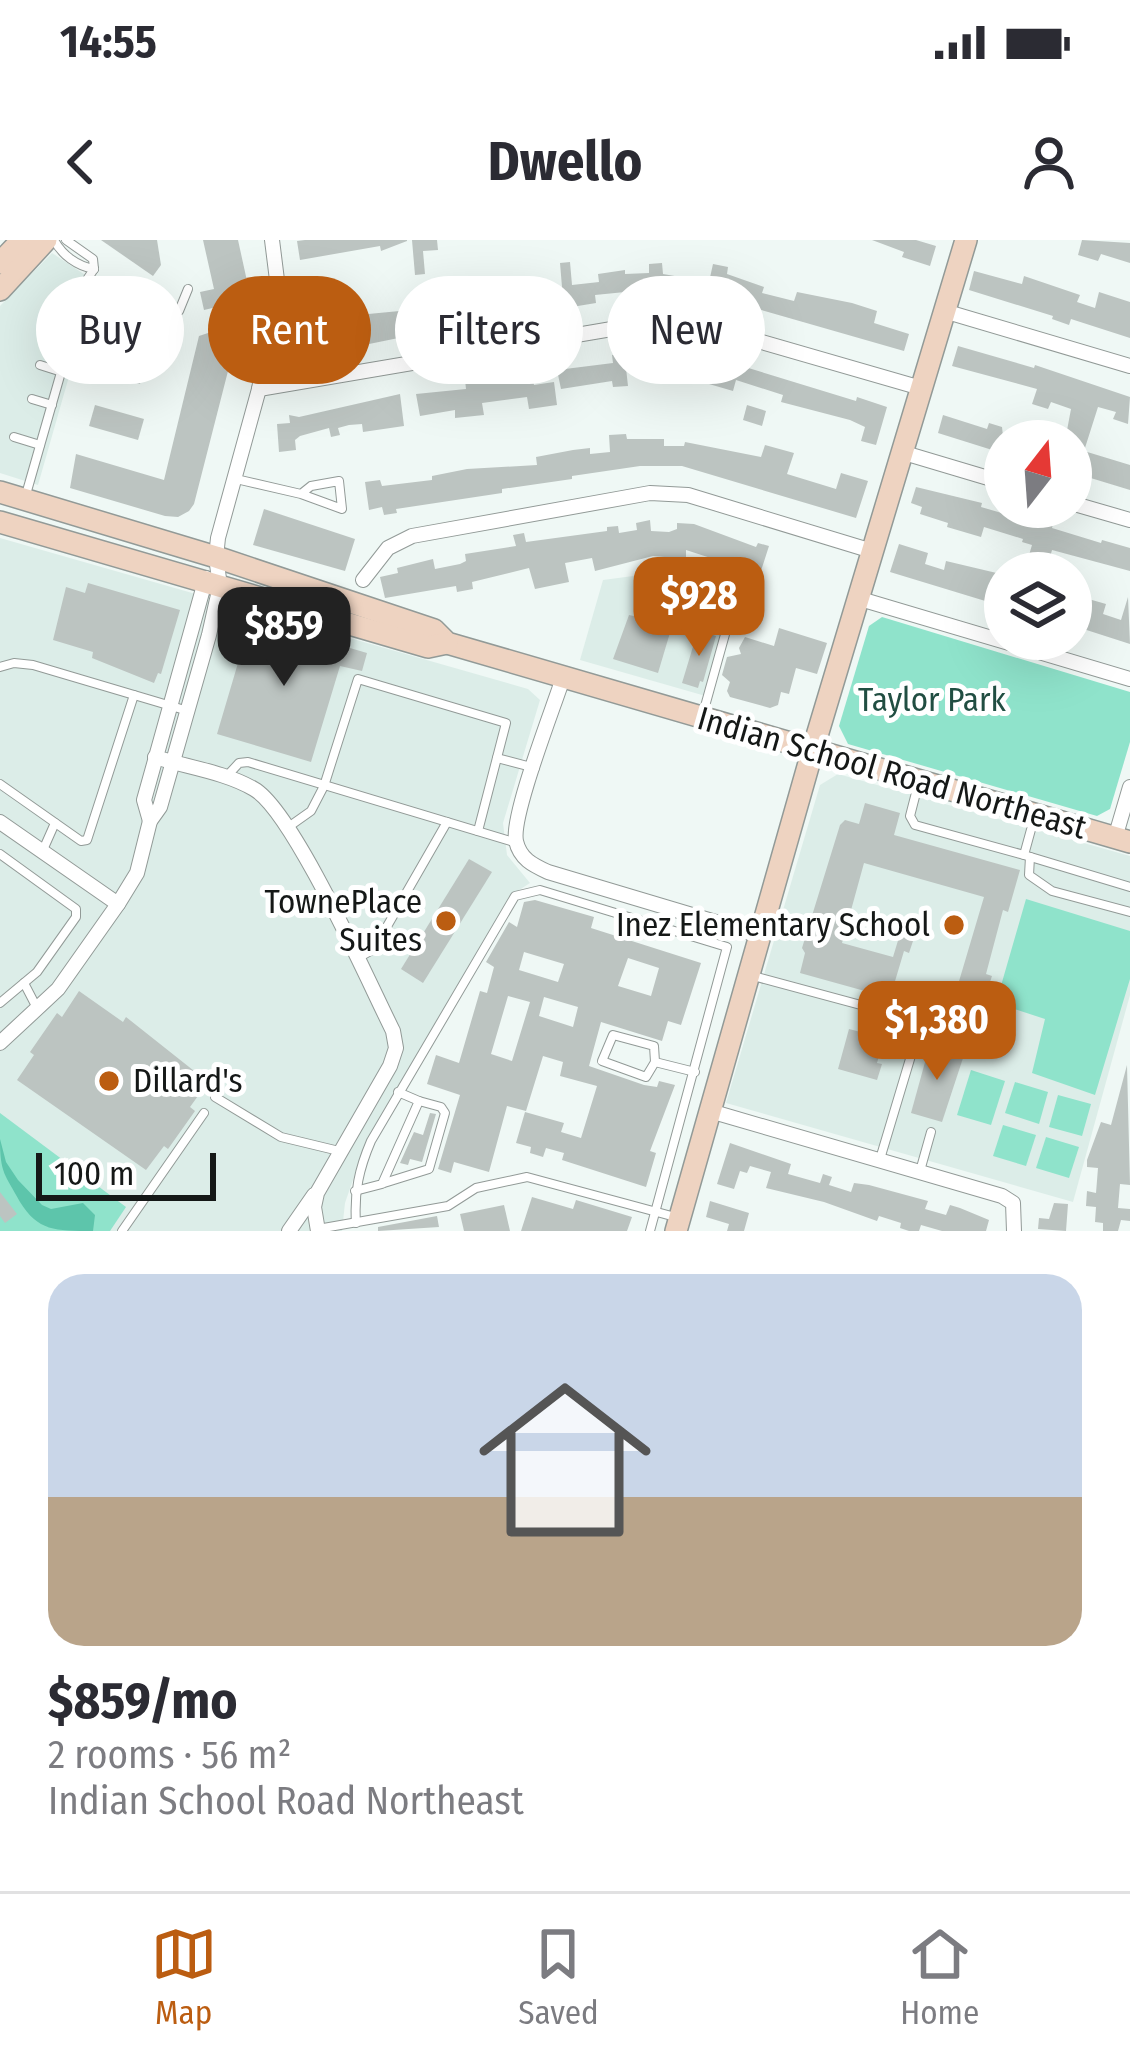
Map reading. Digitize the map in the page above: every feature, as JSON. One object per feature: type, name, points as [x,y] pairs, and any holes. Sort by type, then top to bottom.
[{"type":"street","points":[[0,263],[22,240]]},
{"type":"street","points":[[0,290],[50,240]]},
{"type":"street","points":[[0,1043],[39,1010],[118,904],[137,872],[150,821],[160,807],[209,635],[216,557],[259,389],[278,288],[272,240]]},
{"type":"street","points":[[678,1224],[813,748],[966,240]]},
{"type":"street","points":[[944,311],[1130,366]]},
{"type":"street","points":[[259,389],[674,322],[706,326],[921,388]]},
{"type":"street","points":[[901,452],[984,477]]},
{"type":"street","name":"Indian School Road Northeast","points":[[0,492],[434,630],[447,643],[1122,840]]},
{"type":"street","points":[[363,580],[388,548],[412,536],[650,493],[688,495],[872,551]]},
{"type":"street","points":[[1092,509],[1130,520]]},
{"type":"street","name":"Indian School Road Northeast","points":[[0,522],[428,647],[447,643]]},
{"type":"street","points":[[150,821],[143,800],[212,584]]},
{"type":"street","points":[[209,635],[225,606],[254,596]]},
{"type":"street","points":[[857,598],[1130,679]]},
{"type":"street","points":[[563,678],[516,830],[517,843],[530,864],[759,934]]},
{"type":"street","points":[[155,757],[263,795],[287,828],[394,1031],[396,1048],[387,1074],[289,1231]]},
{"type":"street","points":[[1122,840],[1130,787]]},
{"type":"street","points":[[0,822],[118,904]]},
{"type":"street","points":[[710,1111],[1013,1203],[1014,1231]]},
{"type":"street","points":[[318,1230],[314,1208],[320,1186]]},
{"type":"lane","points":[[50,240],[83,267],[94,269]]},
{"type":"lane","points":[[66,240],[92,260],[89,276]]},
{"type":"lane","points":[[184,299],[188,290]]},
{"type":"lane","points":[[24,499],[51,423],[58,384]]},
{"type":"lane","points":[[32,399],[52,405]]},
{"type":"lane","points":[[14,437],[40,446]]},
{"type":"lane","points":[[234,479],[342,509],[339,482],[311,486],[301,494]]},
{"type":"lane","points":[[702,717],[729,620]]},
{"type":"lane","points":[[0,667],[23,663],[188,711]]},
{"type":"lane","points":[[287,828],[311,811],[324,786],[358,679],[506,723],[478,831]]},
{"type":"lane","points":[[0,784],[81,841],[88,840],[134,695]]},
{"type":"lane","points":[[496,758],[535,768]]},
{"type":"lane","points":[[225,778],[239,763],[248,762],[517,843]]},
{"type":"lane","points":[[920,780],[912,822],[1130,886]]},
{"type":"lane","points":[[1035,814],[1027,856],[1029,875],[1041,886],[1130,912]]},
{"type":"lane","points":[[357,959],[374,949],[447,822]]},
{"type":"lane","points":[[43,850],[56,823]]},
{"type":"lane","points":[[0,854],[76,909],[76,917],[37,972],[0,1003]]},
{"type":"lane","points":[[353,1226],[359,1167],[370,1141],[514,896],[540,890],[727,946],[650,1231]]},
{"type":"lane","points":[[748,974],[898,1015],[912,1024],[916,1040],[880,1160]]},
{"type":"lane","points":[[24,983],[39,1010]]},
{"type":"lane","points":[[613,1035],[654,1046],[655,1062],[646,1077],[602,1061],[613,1035]]},
{"type":"lane","points":[[655,1062],[695,1072]]},
{"type":"lane","points":[[356,1190],[429,1169],[446,1113],[398,1092]]},
{"type":"lane","points":[[215,1097],[281,1137],[341,1151]]},
{"type":"lane","points":[[382,1184],[418,1101]]},
{"type":"lane","points":[[122,1231],[204,1113]]},
{"type":"lane","points":[[920,1172],[931,1132]]},
{"type":"lane","points":[[318,1230],[448,1206],[476,1188],[527,1178],[656,1211],[678,1224]]},
{"type":"shaded area","points":[[52,253],[87,276],[36,276],[36,384],[67,384],[38,485],[0,473],[0,306]]},
{"type":"shaded area","points":[[0,538],[528,689],[540,700],[503,823],[507,855],[530,883],[510,896],[367,1139],[345,1203],[342,1231],[0,1231]]},
{"type":"shaded area","points":[[633,576],[717,591],[716,597],[738,604],[709,697],[580,660],[603,580]]},
{"type":"shaded area","name":"Inez Elementary School","points":[[838,774],[1130,856],[1130,995],[1073,1202],[726,1103],[820,785]]},
{"type":"shaded area","points":[[0,1139],[6,1162],[42,1205],[51,1209],[83,1203],[95,1215],[93,1231],[58,1229],[34,1219],[4,1173]]},
{"type":"green space","name":"Taylor Park","points":[[882,617],[984,648],[984,660],[1024,660],[1130,692],[1130,742],[1110,809],[1097,816],[848,744],[839,726],[869,626]]},
{"type":"green space","points":[[1026,899],[1130,931],[1130,979],[1095,1095],[1032,1073],[1045,1019],[996,1003]]},
{"type":"green space","points":[[971,1070],[1005,1081],[991,1125],[957,1115]]},
{"type":"green space","points":[[1015,1082],[1048,1092],[1039,1124],[1005,1113]]},
{"type":"green space","points":[[1058,1095],[1091,1104],[1082,1136],[1049,1127]]},
{"type":"green space","points":[[0,1113],[126,1207],[110,1231],[0,1231]]},
{"type":"green space","points":[[1003,1125],[1036,1135],[1026,1166],[993,1156]]},
{"type":"green space","points":[[1046,1137],[1079,1147],[1069,1178],[1036,1168]]},
{"type":"building","points":[[101,240],[157,240],[161,265],[153,276]]},
{"type":"building","points":[[203,240],[238,240],[246,276],[211,276]]},
{"type":"building","points":[[412,240],[437,240],[438,250],[423,251],[425,274],[415,275]]},
{"type":"building","points":[[872,240],[916,240],[936,246],[930,266]]},
{"type":"building","points":[[1082,240],[1130,243],[1130,263],[1101,254],[1098,261],[1078,255]]},
{"type":"building","points":[[297,241],[407,241],[381,251],[380,246],[300,260]]},
{"type":"building","points":[[570,262],[571,276],[561,276],[560,263]]},
{"type":"building","points":[[662,263],[663,274],[674,276],[607,276],[607,294],[595,295],[596,303],[583,305],[583,284],[599,282],[598,274],[649,273],[649,264]]},
{"type":"building","points":[[713,264],[728,267],[727,274],[733,276],[710,276]]},
{"type":"building","points":[[974,271],[1022,284],[1024,276],[1080,295],[1077,302],[1095,308],[1099,292],[1130,302],[1130,338],[1071,319],[1069,325],[969,290]]},
{"type":"building","points":[[208,290],[208,309],[204,310],[200,292]]},
{"type":"building","points":[[797,292],[877,311],[874,323],[909,334],[904,351],[765,311],[765,294],[794,301]]},
{"type":"building","points":[[395,311],[395,339],[371,344],[371,314]]},
{"type":"building","points":[[208,333],[208,384],[225,384],[189,511],[178,517],[165,516],[70,488],[76,454],[164,480],[199,336]]},
{"type":"building","points":[[958,346],[1035,365],[1130,397],[1128,424],[1113,419],[1116,412],[1098,407],[1092,426],[1092,420],[1069,420],[1071,409],[1051,402],[1048,409],[1032,404],[1037,389],[952,366]]},
{"type":"building","points":[[607,364],[607,382],[561,389],[560,384],[583,384],[583,367]]},
{"type":"building","points":[[765,373],[887,407],[876,445],[861,441],[865,427],[781,402],[783,395],[749,384],[765,384]]},
{"type":"building","points":[[465,384],[554,384],[557,405],[529,409],[527,397],[482,403],[484,415],[455,418],[455,410],[420,416],[416,394],[466,389]]},
{"type":"building","points":[[709,384],[735,384],[733,391]]},
{"type":"building","points":[[400,394],[404,426],[363,432],[362,424],[349,425],[338,428],[340,435],[331,437],[329,428],[300,436],[295,440],[296,450],[279,452],[277,424],[290,423],[289,415],[299,417]]},
{"type":"building","points":[[95,405],[144,419],[138,440],[89,426]]},
{"type":"building","points":[[747,405],[766,411],[762,426],[743,420]]},
{"type":"building","points":[[943,415],[984,428],[984,447],[938,433]]},
{"type":"building","points":[[626,434],[627,439],[664,439],[664,446],[684,446],[685,442],[761,457],[765,445],[794,453],[787,474],[836,489],[841,473],[868,481],[856,518],[682,466],[640,466],[572,476],[384,515],[382,507],[369,510],[365,482],[380,480],[382,486],[432,480],[432,476],[467,469],[537,465],[536,457],[573,450],[610,452],[609,435]]},
{"type":"building","points":[[1092,453],[1130,465],[1130,490],[1092,478]]},
{"type":"building","points":[[916,487],[982,503],[981,537],[920,514],[922,507],[911,503]]},
{"type":"building","points":[[264,509],[355,539],[345,571],[253,545]]},
{"type":"building","points":[[650,520],[651,531],[669,532],[677,529],[677,523],[694,524],[756,547],[758,543],[769,546],[760,574],[686,550],[686,559],[653,556],[595,571],[592,558],[565,563],[569,582],[535,589],[529,568],[472,582],[473,589],[457,592],[456,586],[385,598],[380,577],[398,573],[397,568],[433,559],[435,569],[460,564],[466,561],[465,554],[516,546],[513,535],[524,533],[526,542],[607,531],[607,527],[618,526],[619,533],[637,530],[636,523]]},
{"type":"building","points":[[987,528],[1052,528],[1130,548],[1130,571],[1092,561],[1092,552],[1030,552],[1032,545]]},
{"type":"building","points":[[899,544],[928,553],[925,564],[944,570],[946,561],[984,570],[984,601],[890,572]]},
{"type":"building","points":[[88,583],[180,610],[154,683],[92,658],[93,652],[53,640],[66,587],[85,593]]},
{"type":"building","points":[[1128,597],[1130,644],[1092,632],[1092,600],[1106,604],[1103,614],[1121,620]]},
{"type":"building","points":[[661,608],[671,611],[667,624],[672,626],[658,673],[613,659],[629,615],[652,620]]},
{"type":"building","points":[[251,619],[367,653],[362,671],[340,666],[311,762],[217,734]]},
{"type":"building","points":[[779,628],[827,643],[817,674],[796,668],[789,694],[781,692],[778,705],[770,708],[730,697],[730,682],[722,675],[727,657],[741,654],[745,637],[774,646]]},
{"type":"building","points":[[698,630],[716,636],[698,688],[682,683]]},
{"type":"building","points":[[865,803],[900,813],[894,835],[1020,870],[1008,912],[1003,910],[986,974],[992,976],[976,1025],[932,1014],[940,983],[957,988],[984,897],[864,863],[842,943],[893,957],[900,934],[913,941],[909,953],[904,951],[890,998],[800,973],[802,948],[840,825],[845,820],[859,824]]},
{"type":"building","name":"TownePlace Suites","points":[[469,859],[492,872],[423,983],[401,969]]},
{"type":"building","points":[[535,900],[594,917],[591,928],[701,963],[681,1025],[668,1021],[662,1041],[601,1022],[589,1066],[644,1085],[657,1087],[659,1081],[675,1085],[650,1151],[656,1153],[646,1187],[562,1160],[564,1153],[546,1148],[543,1157],[516,1143],[525,1112],[564,1123],[561,1132],[581,1138],[597,1086],[560,1076],[563,1062],[543,1056],[526,1111],[507,1106],[489,1172],[454,1162],[451,1173],[438,1169],[460,1095],[427,1084],[436,1055],[459,1063],[480,991],[487,993],[494,967],[486,962],[509,922],[517,927],[524,902]],"holes":[[[524,952],[564,964],[558,982],[519,970]],[[628,958],[659,968],[651,996],[618,986]],[[508,996],[530,1002],[512,1061],[491,1054]],[[544,997],[578,1007],[573,1027],[539,1016]]]},
{"type":"building","points":[[79,991],[123,1022],[126,1017],[208,1082],[190,1107],[195,1111],[146,1170],[17,1080],[57,1013],[62,1017]]},
{"type":"building","points":[[849,1029],[884,1038],[877,1080],[838,1069]]},
{"type":"building","points":[[930,1044],[964,1055],[942,1122],[911,1113]]},
{"type":"building","points":[[1127,1065],[1130,1185],[1120,1184],[1118,1208],[1130,1209],[1130,1221],[1121,1220],[1118,1231],[1103,1231],[1103,1223],[1095,1222],[1096,1207],[1086,1206],[1087,1191],[1096,1193],[1098,1168],[1087,1167],[1087,1160],[1101,1122],[1111,1125]]},
{"type":"building","points":[[430,1113],[436,1114],[422,1162],[400,1163],[414,1132],[423,1135]]},
{"type":"building","points":[[730,1143],[791,1164],[788,1174],[820,1183],[823,1174],[832,1177],[829,1185],[851,1192],[854,1183],[869,1185],[928,1201],[925,1209],[946,1215],[950,1205],[960,1208],[989,1220],[986,1231],[942,1231],[921,1225],[919,1231],[909,1231],[879,1216],[877,1221],[766,1188],[771,1172],[750,1166],[747,1173],[740,1171],[734,1189],[717,1184]]},
{"type":"building","points":[[0,1192],[17,1214],[5,1223],[0,1216]]},
{"type":"building","points":[[532,1197],[573,1209],[576,1200],[632,1217],[627,1231],[521,1231]]},
{"type":"building","points":[[710,1201],[749,1213],[744,1231],[727,1231],[729,1224],[706,1217]]},
{"type":"building","points":[[1054,1203],[1068,1204],[1066,1231],[1038,1229],[1039,1218],[1049,1219]]},
{"type":"building","points":[[504,1205],[510,1231],[464,1231],[460,1214]]},
{"type":"building","points":[[437,1216],[439,1227],[378,1231],[378,1227]]},
{"type":"place","name":"TownePlace Suites","points":[[446,921]]},
{"type":"place","name":"Inez Elementary School","points":[[954,925]]},
{"type":"place","name":"Dillard's","points":[[109,1081]]}]
